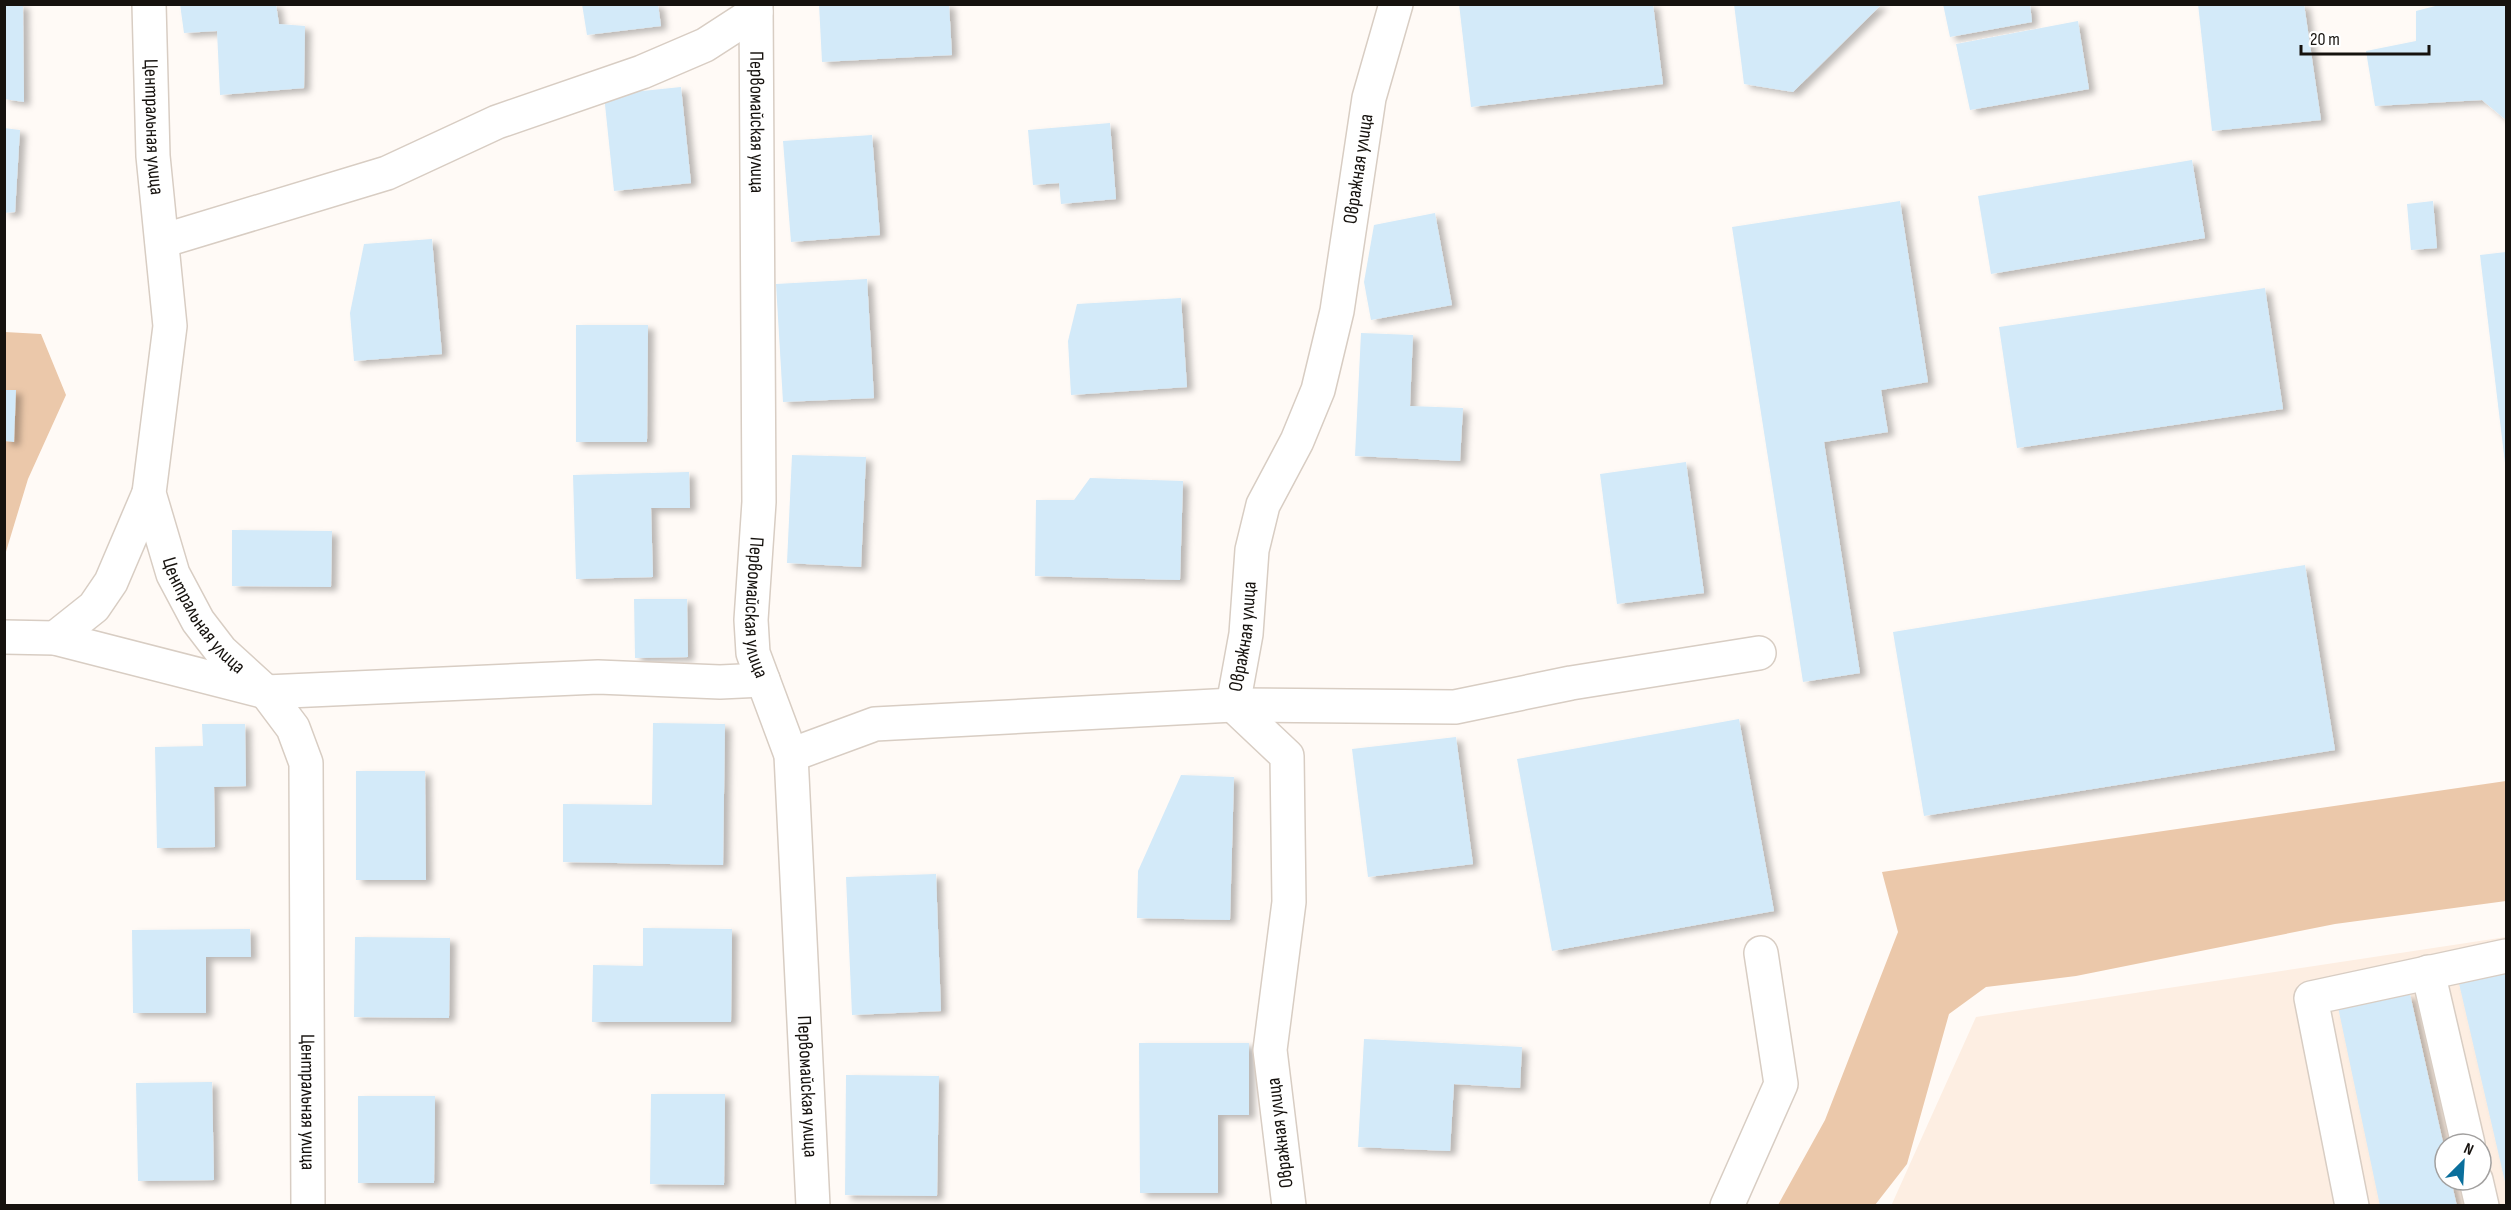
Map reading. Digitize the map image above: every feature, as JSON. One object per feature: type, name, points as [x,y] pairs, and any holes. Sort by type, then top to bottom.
[{"type":"street","name":"Центральная улица","points":[[149,4],[153,156],[170,326],[149,493],[173,574],[198,621],[221,651],[266,692],[293,728],[306,763],[308,1206]]},
{"type":"street","name":"Овражная улица","points":[[1289,1206],[1270,1050],[1289,902],[1287,756],[1233,705],[1246,634],[1255,538],[1263,505],[1297,441],[1318,390],[1337,311],[1369,98],[1396,4]]},
{"type":"street","points":[[162,241],[387,173],[497,122],[674,59],[705,45],[756,8]]},
{"type":"street","name":"Первомайская улица","points":[[756,8],[759,502],[751,620],[753,653],[791,755],[813,1206]]},
{"type":"street","points":[[55,638],[94,607],[111,582],[149,493]]},
{"type":"street","points":[[4,637],[55,638],[266,692],[598,677],[720,682],[763,680]]},
{"type":"street","points":[[791,755],[875,724],[1233,705],[1455,707],[1571,683],[1760,653]]},
{"type":"street","points":[[1727,1206],[1781,1084],[1761,953]]},
{"type":"street","points":[[2352,1206],[2311,998],[2506,956]]},
{"type":"street","points":[[2428,972],[2465,1132]]},
{"type":"shaded area","points":[[5,332],[41,334],[66,395],[28,479],[5,555]]},
{"type":"shaded area","points":[[2506,781],[2506,901],[2335,924],[2076,976],[1986,987],[1949,1014],[1907,1164],[1875,1205],[1778,1205],[1825,1120],[1898,932],[1882,872]]},
{"type":"shaded area","points":[[2506,937],[2506,1205],[1891,1206],[1976,1017]]},
{"type":"building","points":[[4,4],[23,4],[24,102],[4,99]]},
{"type":"building","points":[[180,4],[276,4],[279,24],[305,26],[304,88],[220,95],[217,31],[184,33]]},
{"type":"building","points":[[582,4],[658,4],[661,26],[587,35]]},
{"type":"building","points":[[819,4],[949,4],[952,55],[822,62]]},
{"type":"building","points":[[1459,4],[1653,4],[1663,84],[1471,107]]},
{"type":"building","points":[[1734,4],[1882,4],[1793,92],[1744,84]]},
{"type":"building","points":[[1943,4],[2030,4],[2032,22],[1950,37]]},
{"type":"building","points":[[2198,4],[2304,4],[2321,120],[2212,131]]},
{"type":"building","points":[[2443,4],[2506,4],[2506,120],[2482,100],[2375,106],[2366,51],[2416,41],[2416,11]]},
{"type":"building","points":[[2078,21],[2089,89],[1970,110],[1956,44]]},
{"type":"building","points":[[681,87],[691,183],[614,191],[604,95]]},
{"type":"building","points":[[1110,123],[1116,199],[1061,204],[1059,183],[1033,185],[1028,130]]},
{"type":"building","points":[[4,128],[20,130],[15,212],[4,213]]},
{"type":"building","points":[[872,135],[880,235],[791,242],[783,141]]},
{"type":"building","points":[[2192,160],[2205,238],[1991,274],[1978,196]]},
{"type":"building","points":[[1900,201],[1928,382],[1881,390],[1888,432],[1824,442],[1860,673],[1803,682],[1732,227]]},
{"type":"building","points":[[2433,201],[2437,248],[2411,250],[2407,204]]},
{"type":"building","points":[[1435,213],[1452,305],[1371,320],[1364,282],[1374,225]]},
{"type":"building","points":[[432,239],[442,354],[354,361],[350,313],[364,244]]},
{"type":"building","points":[[2506,252],[2506,463],[2505,463],[2480,255]]},
{"type":"building","points":[[867,279],[874,398],[783,402],[776,284]]},
{"type":"building","points":[[2265,288],[2283,409],[2017,448],[1999,327]]},
{"type":"building","points":[[1181,298],[1187,387],[1071,395],[1068,341],[1077,304]]},
{"type":"building","points":[[576,325],[648,325],[647,442],[576,442]]},
{"type":"building","points":[[1361,333],[1413,335],[1410,406],[1463,408],[1460,461],[1355,456]]},
{"type":"building","points":[[4,390],[16,390],[14,442],[4,441]]},
{"type":"building","points":[[792,455],[866,457],[861,567],[787,563]]},
{"type":"building","points":[[1686,462],[1704,593],[1617,604],[1600,474]]},
{"type":"building","points":[[689,472],[690,508],[651,508],[653,577],[576,579],[573,475]]},
{"type":"building","points":[[1090,478],[1183,481],[1180,580],[1035,576],[1036,500],[1074,500]]},
{"type":"building","points":[[232,530],[332,531],[331,587],[232,586]]},
{"type":"building","points":[[2305,565],[2335,750],[1924,816],[1893,632]]},
{"type":"building","points":[[634,599],[687,599],[688,657],[635,658]]},
{"type":"building","points":[[1739,719],[1774,911],[1552,951],[1517,759]]},
{"type":"building","points":[[653,723],[725,724],[723,865],[563,862],[563,804],[652,805]]},
{"type":"building","points":[[202,724],[245,724],[246,786],[214,787],[215,847],[157,848],[155,747],[203,746]]},
{"type":"building","points":[[1456,737],[1473,864],[1368,877],[1352,749]]},
{"type":"building","points":[[356,771],[425,771],[426,880],[356,880]]},
{"type":"building","points":[[1181,775],[1234,777],[1230,920],[1137,918],[1138,871]]},
{"type":"building","points":[[936,874],[941,1011],[852,1015],[846,877]]},
{"type":"building","points":[[643,928],[732,929],[731,1022],[592,1022],[593,965],[643,966]]},
{"type":"building","points":[[250,929],[251,957],[206,957],[206,1013],[133,1013],[132,930]]},
{"type":"building","points":[[355,937],[450,938],[449,1018],[354,1017]]},
{"type":"building","points":[[2506,971],[2506,1186],[2458,979]]},
{"type":"building","points":[[2410,994],[2441,1132],[2433,1132],[2433,1192],[2454,1192],[2457,1206],[2380,1206],[2338,1007]]},
{"type":"building","points":[[1364,1039],[1522,1047],[1520,1088],[1454,1084],[1450,1151],[1358,1147]]},
{"type":"building","points":[[1139,1043],[1249,1043],[1249,1115],[1218,1115],[1218,1193],[1140,1193]]},
{"type":"building","points":[[846,1075],[939,1076],[937,1196],[845,1195]]},
{"type":"building","points":[[212,1082],[214,1180],[138,1181],[136,1083]]},
{"type":"building","points":[[651,1094],[725,1094],[724,1185],[650,1184]]},
{"type":"building","points":[[358,1096],[435,1096],[434,1183],[358,1183]]}]
